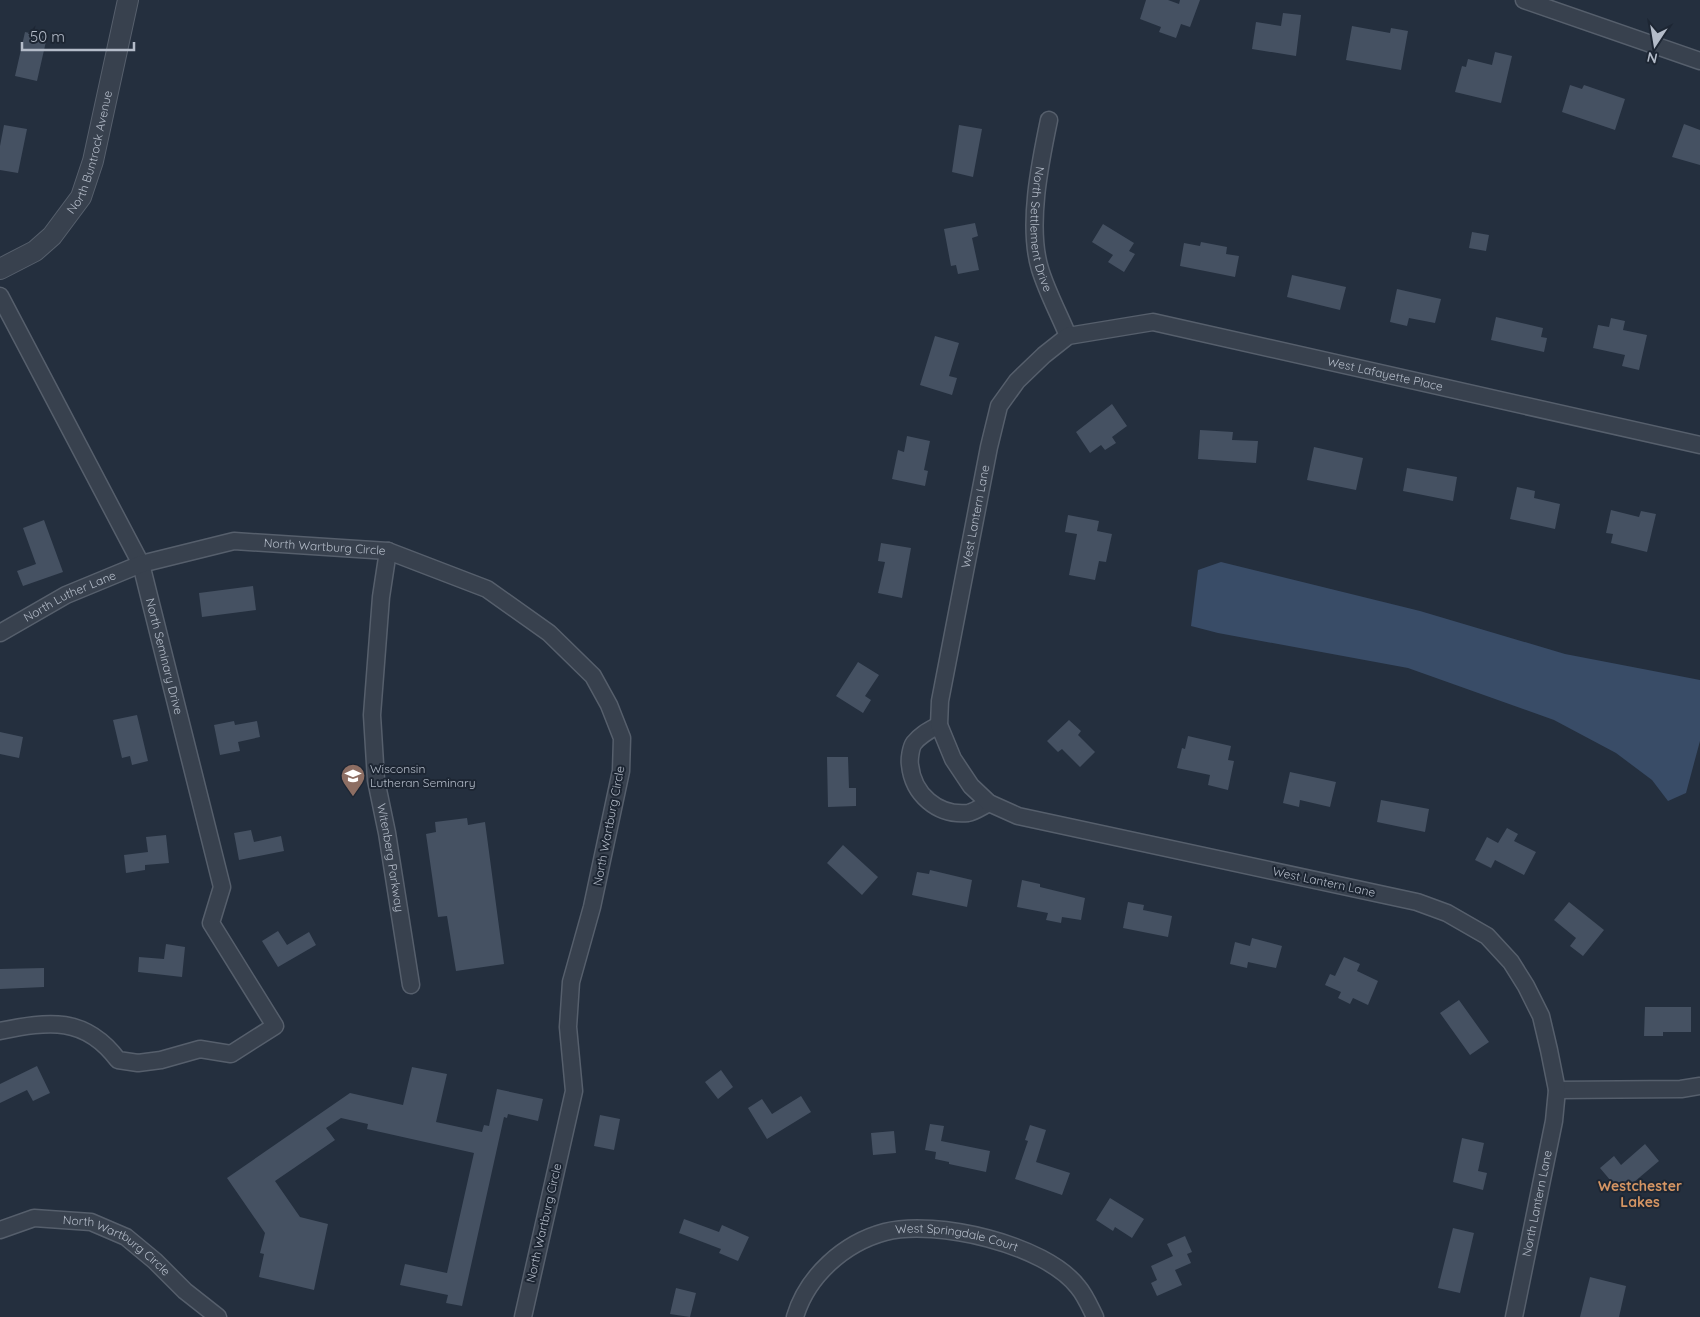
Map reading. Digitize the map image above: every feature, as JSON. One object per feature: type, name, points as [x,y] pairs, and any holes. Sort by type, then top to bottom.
[{"type":"street","name":"North Buntrock Avenue","points":[[0,269],[16,262],[41,246],[66,219],[80,197],[93,161],[128,0]]},
{"type":"street","points":[[1524,0],[1700,61]]},
{"type":"street","name":"North Settlement Drive","points":[[1049,120],[1038,172],[1036,242],[1040,268],[1068,336]]},
{"type":"street","name":"North Seminary Drive","points":[[0,296],[141,564],[222,887],[211,923],[275,1026],[231,1054],[200,1049],[161,1060],[138,1063],[118,1060],[105,1043],[66,1024],[39,1024],[0,1031]]},
{"type":"street","name":"West Lafayette Place","points":[[1068,336],[1153,322],[1700,445]]},
{"type":"street","name":"West Lantern Lane","points":[[1068,336],[1044,355],[1017,381],[999,406],[989,447],[940,701],[939,725],[953,759],[971,786],[988,803],[1018,816],[1417,902],[1447,913],[1487,936],[1510,962],[1526,986],[1541,1016],[1557,1090]]},
{"type":"street","name":"North Wartburg Circle","points":[[141,564],[234,540],[388,551],[487,589],[550,633],[593,676],[609,705],[622,738],[621,771],[613,817],[592,907],[571,982],[568,1026],[574,1092],[523,1317]]},
{"type":"street","name":"Witenberg Parkway","points":[[388,551],[381,597],[372,715],[376,780],[390,852],[411,985]]},
{"type":"street","name":"North Luther Lane","points":[[0,633],[66,595],[141,564]]},
{"type":"street","points":[[939,725],[925,732],[913,744],[909,761],[916,789],[926,801],[939,808],[953,811],[969,813],[988,803]]},
{"type":"street","points":[[1557,1090],[1680,1089],[1700,1086]]},
{"type":"street","name":"North Lantern Lane","points":[[1514,1317],[1554,1121],[1557,1090]]},
{"type":"street","name":"North Wartburg Circle","points":[[0,1230],[34,1218],[91,1222],[126,1237],[155,1261],[185,1291],[218,1317]]},
{"type":"street","name":"West Springdale Court","points":[[795,1317],[810,1285],[831,1261],[852,1245],[885,1232],[914,1229],[942,1231],[1006,1242],[1049,1263],[1078,1286],[1095,1317]]},
{"type":"water","points":[[1221,562],[1420,611],[1565,654],[1700,680],[1700,741],[1686,793],[1668,801],[1652,780],[1616,753],[1554,720],[1408,668],[1218,633],[1191,626],[1198,570]]},
{"type":"building","points":[[1146,0],[1168,0],[1179,4],[1180,0],[1200,0],[1190,27],[1181,24],[1176,38],[1159,32],[1161,27],[1140,19]]},
{"type":"building","points":[[1283,13],[1301,15],[1296,56],[1252,49],[1256,22],[1281,26]]},
{"type":"building","points":[[1352,26],[1390,33],[1391,28],[1408,31],[1401,70],[1346,60]]},
{"type":"building","points":[[25,32],[47,37],[37,81],[15,76]]},
{"type":"building","points":[[1495,52],[1512,56],[1501,103],[1455,92],[1462,66],[1466,67],[1468,59],[1492,65]]},
{"type":"building","points":[[1570,85],[1582,89],[1584,85],[1625,99],[1615,130],[1562,112]]},
{"type":"building","points":[[1684,124],[1700,130],[1700,165],[1672,157]]},
{"type":"building","points":[[4,125],[27,129],[18,173],[0,170],[0,146]]},
{"type":"building","points":[[959,125],[982,129],[973,177],[952,172]]},
{"type":"building","points":[[975,223],[978,236],[972,238],[979,270],[958,274],[956,265],[951,266],[944,229]]},
{"type":"building","points":[[1103,224],[1134,243],[1129,251],[1135,254],[1124,272],[1108,262],[1113,255],[1092,242]]},
{"type":"building","points":[[1472,232],[1489,235],[1486,251],[1469,248]]},
{"type":"building","points":[[1201,242],[1227,247],[1226,254],[1239,256],[1235,277],[1180,266],[1184,243],[1200,246]]},
{"type":"building","points":[[1292,275],[1346,287],[1340,310],[1287,297]]},
{"type":"building","points":[[1397,289],[1441,299],[1435,323],[1409,318],[1407,326],[1390,322]]},
{"type":"building","points":[[1496,317],[1543,328],[1541,337],[1547,338],[1544,352],[1491,340]]},
{"type":"building","points":[[1611,318],[1625,321],[1623,330],[1647,335],[1639,370],[1622,366],[1625,355],[1593,348],[1598,325],[1609,327]]},
{"type":"building","points":[[935,336],[959,343],[949,376],[957,378],[952,395],[920,385]]},
{"type":"building","points":[[1112,404],[1127,426],[1112,437],[1116,443],[1105,450],[1101,445],[1090,453],[1076,432]]},
{"type":"building","points":[[1200,430],[1233,432],[1232,440],[1258,441],[1256,463],[1198,459]]},
{"type":"building","points":[[907,436],[930,441],[924,470],[928,471],[925,486],[892,479],[898,450],[904,452]]},
{"type":"building","points":[[1314,447],[1363,458],[1356,490],[1307,480]]},
{"type":"building","points":[[1407,468],[1457,477],[1453,501],[1403,491]]},
{"type":"building","points":[[1517,487],[1535,491],[1534,498],[1560,504],[1555,529],[1510,519]]},
{"type":"building","points":[[1611,510],[1639,517],[1641,511],[1656,514],[1647,552],[1611,543],[1613,534],[1606,533]]},
{"type":"building","points":[[1068,515],[1099,521],[1097,531],[1112,534],[1106,562],[1099,561],[1095,580],[1069,575],[1077,534],[1065,532]]},
{"type":"building","points":[[44,520],[63,572],[23,586],[17,571],[36,564],[23,528]]},
{"type":"building","points":[[881,543],[911,548],[902,598],[878,593],[885,562],[878,561]]},
{"type":"building","points":[[253,586],[256,610],[202,617],[199,593]]},
{"type":"building","points":[[858,662],[879,675],[865,696],[871,700],[863,713],[836,696]]},
{"type":"building","points":[[137,715],[148,761],[132,765],[130,756],[122,758],[113,720]]},
{"type":"building","points":[[1069,720],[1081,731],[1078,735],[1095,752],[1080,767],[1062,749],[1058,752],[1047,741]]},
{"type":"building","points":[[234,721],[235,725],[257,721],[260,737],[238,742],[240,751],[220,755],[214,725]]},
{"type":"building","points":[[0,732],[23,737],[19,758],[0,754]]},
{"type":"building","points":[[1188,736],[1231,746],[1228,760],[1234,761],[1228,790],[1208,785],[1210,775],[1177,768],[1182,748],[1185,749]]},
{"type":"building","points":[[827,757],[848,757],[849,788],[856,788],[856,806],[828,807]]},
{"type":"building","points":[[1290,772],[1336,782],[1330,807],[1300,800],[1299,807],[1283,803]]},
{"type":"building","points":[[1381,800],[1429,809],[1425,832],[1377,822]]},
{"type":"building","points":[[467,818],[468,825],[485,822],[504,964],[456,971],[447,916],[438,917],[426,834],[436,832],[435,822]]},
{"type":"building","points":[[1507,828],[1518,834],[1514,841],[1536,852],[1524,875],[1495,860],[1491,868],[1475,860],[1487,837],[1498,843]]},
{"type":"building","points":[[251,830],[254,842],[281,836],[284,851],[239,860],[234,833]]},
{"type":"building","points":[[166,835],[169,863],[145,865],[145,870],[126,873],[124,855],[148,852],[146,837]]},
{"type":"building","points":[[843,845],[878,877],[862,895],[827,863]]},
{"type":"building","points":[[930,870],[972,880],[967,907],[912,895],[917,872],[929,874]]},
{"type":"building","points":[[1022,880],[1040,884],[1040,887],[1085,898],[1081,920],[1062,917],[1061,923],[1046,920],[1048,913],[1017,907]]},
{"type":"building","points":[[1128,902],[1144,905],[1143,910],[1172,916],[1168,937],[1123,928]]},
{"type":"building","points":[[1569,902],[1604,930],[1583,956],[1570,946],[1576,938],[1554,920]]},
{"type":"building","points":[[278,931],[287,945],[309,932],[316,945],[278,967],[262,941]]},
{"type":"building","points":[[1252,938],[1282,946],[1276,968],[1248,962],[1247,968],[1230,964],[1235,942],[1250,946]]},
{"type":"building","points":[[166,944],[185,947],[182,977],[138,972],[139,957],[164,959]]},
{"type":"building","points":[[1344,957],[1360,964],[1357,971],[1378,981],[1368,1005],[1353,998],[1350,1004],[1338,998],[1341,992],[1325,985],[1330,974],[1335,976]]},
{"type":"building","points":[[44,968],[44,987],[0,989],[0,969]]},
{"type":"building","points":[[1459,1000],[1489,1042],[1470,1055],[1440,1013]]},
{"type":"building","points":[[1645,1007],[1691,1007],[1691,1032],[1663,1032],[1663,1036],[1644,1036]]},
{"type":"building","points":[[37,1066],[50,1093],[33,1101],[27,1090],[0,1103],[0,1084]]},
{"type":"building","points":[[412,1067],[447,1074],[436,1122],[482,1132],[484,1125],[489,1126],[497,1089],[543,1099],[538,1121],[508,1114],[507,1118],[504,1117],[462,1306],[446,1303],[448,1295],[400,1285],[405,1264],[447,1273],[474,1153],[367,1129],[368,1124],[341,1118],[326,1128],[335,1140],[275,1181],[300,1217],[328,1224],[314,1290],[259,1277],[264,1254],[260,1253],[265,1233],[227,1178],[350,1093],[403,1105]]},
{"type":"building","points":[[721,1070],[733,1087],[718,1099],[705,1082]]},
{"type":"building","points":[[801,1096],[811,1112],[767,1139],[748,1108],[762,1099],[772,1114]]},
{"type":"building","points":[[600,1115],[620,1119],[614,1150],[594,1146]]},
{"type":"building","points":[[930,1124],[944,1126],[941,1141],[990,1151],[986,1172],[935,1159],[936,1152],[925,1150]]},
{"type":"building","points":[[1030,1125],[1046,1130],[1036,1162],[1070,1173],[1062,1195],[1015,1179],[1028,1141],[1025,1140]]},
{"type":"building","points":[[894,1131],[896,1153],[873,1155],[871,1133]]},
{"type":"building","points":[[1462,1138],[1484,1143],[1478,1171],[1487,1173],[1483,1190],[1453,1182]]},
{"type":"building","points":[[1645,1144],[1659,1161],[1621,1193],[1600,1168],[1614,1156],[1621,1165]]},
{"type":"building","points":[[1110,1198],[1144,1219],[1132,1238],[1115,1227],[1113,1231],[1096,1220]]},
{"type":"building","points":[[684,1219],[719,1232],[722,1225],[749,1237],[738,1261],[719,1253],[721,1249],[679,1233]]},
{"type":"building","points":[[1453,1228],[1474,1233],[1460,1293],[1438,1288]]},
{"type":"building","points":[[1185,1236],[1192,1252],[1187,1254],[1191,1263],[1175,1270],[1182,1285],[1157,1296],[1151,1283],[1157,1280],[1151,1266],[1173,1256],[1167,1244]]},
{"type":"building","points":[[1590,1277],[1626,1286],[1619,1317],[1580,1317]]},
{"type":"building","points":[[676,1288],[696,1293],[690,1317],[670,1314]]},
{"type":"place","name":"Wisconsin Lutheran Seminary","points":[[353,797]]},
{"type":"district","name":"Westchester Lakes","points":[[1640,1194]]}]
